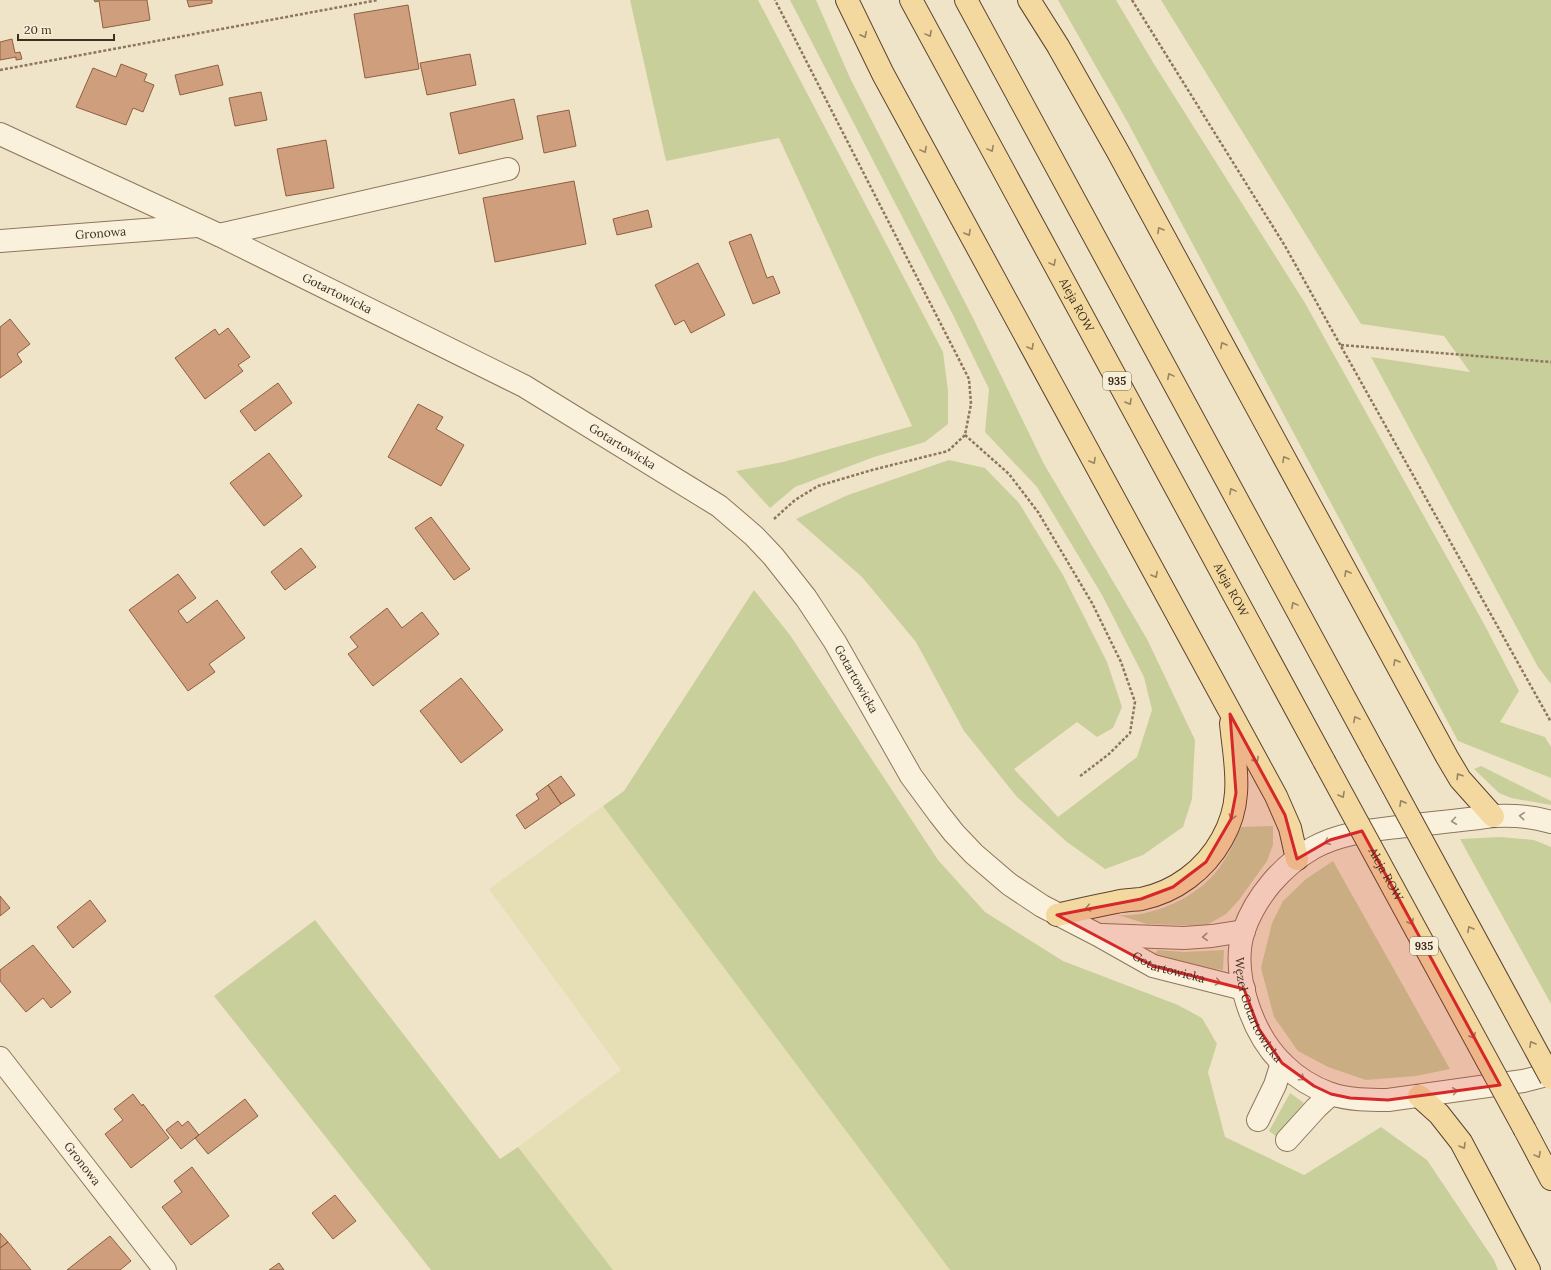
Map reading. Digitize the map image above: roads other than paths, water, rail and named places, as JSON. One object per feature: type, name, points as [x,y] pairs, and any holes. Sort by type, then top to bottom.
[{"type":"main road","points":[[847,0],[886,81],[1285,815],[1294,840],[1297,859]]},
{"type":"main road","name":"Aleja ROW","points":[[911,0],[1551,1179]]},
{"type":"main road","points":[[966,0],[1551,1078]]},
{"type":"main road","points":[[1029,0],[1058,46],[1118,152],[1447,757],[1460,779],[1493,816]]},
{"type":"main road","points":[[1057,915],[1119,901],[1141,899],[1159,893],[1173,887],[1191,875],[1206,862],[1217,848],[1225,833],[1235,805],[1236,778],[1230,714]]},
{"type":"main road","points":[[1418,1096],[1439,1114],[1461,1142],[1529,1270]]},
{"type":"street","name":"Gotartowicka","points":[[0,134],[210,230],[524,386],[719,506],[754,536],[773,556],[806,598],[822,622],[924,796],[950,829],[974,854],[1009,884],[1057,915],[1098,935],[1153,966],[1244,989]]},
{"type":"street","name":"Gronowa","points":[[0,241],[210,230],[508,169]]},
{"type":"street","name":"Węzeł Gotartowicka","points":[[1551,822],[1532,817],[1512,815],[1493,816],[1358,832],[1345,834],[1330,840],[1297,859],[1271,882],[1251,913],[1244,931],[1241,949],[1241,968],[1244,989],[1249,1007],[1259,1029],[1270,1047],[1282,1063],[1298,1076],[1330,1094],[1368,1100],[1418,1096],[1523,1081],[1551,1074]]},
{"type":"street","name":"Gotartowicka","points":[[1098,935],[1184,938],[1212,936],[1244,931]]},
{"type":"street","name":"Gronowa","points":[[0,1058],[165,1270]]},
{"type":"street","points":[[1258,1120],[1276,1085],[1282,1063]]},
{"type":"street","points":[[1287,1140],[1330,1094]]}]
